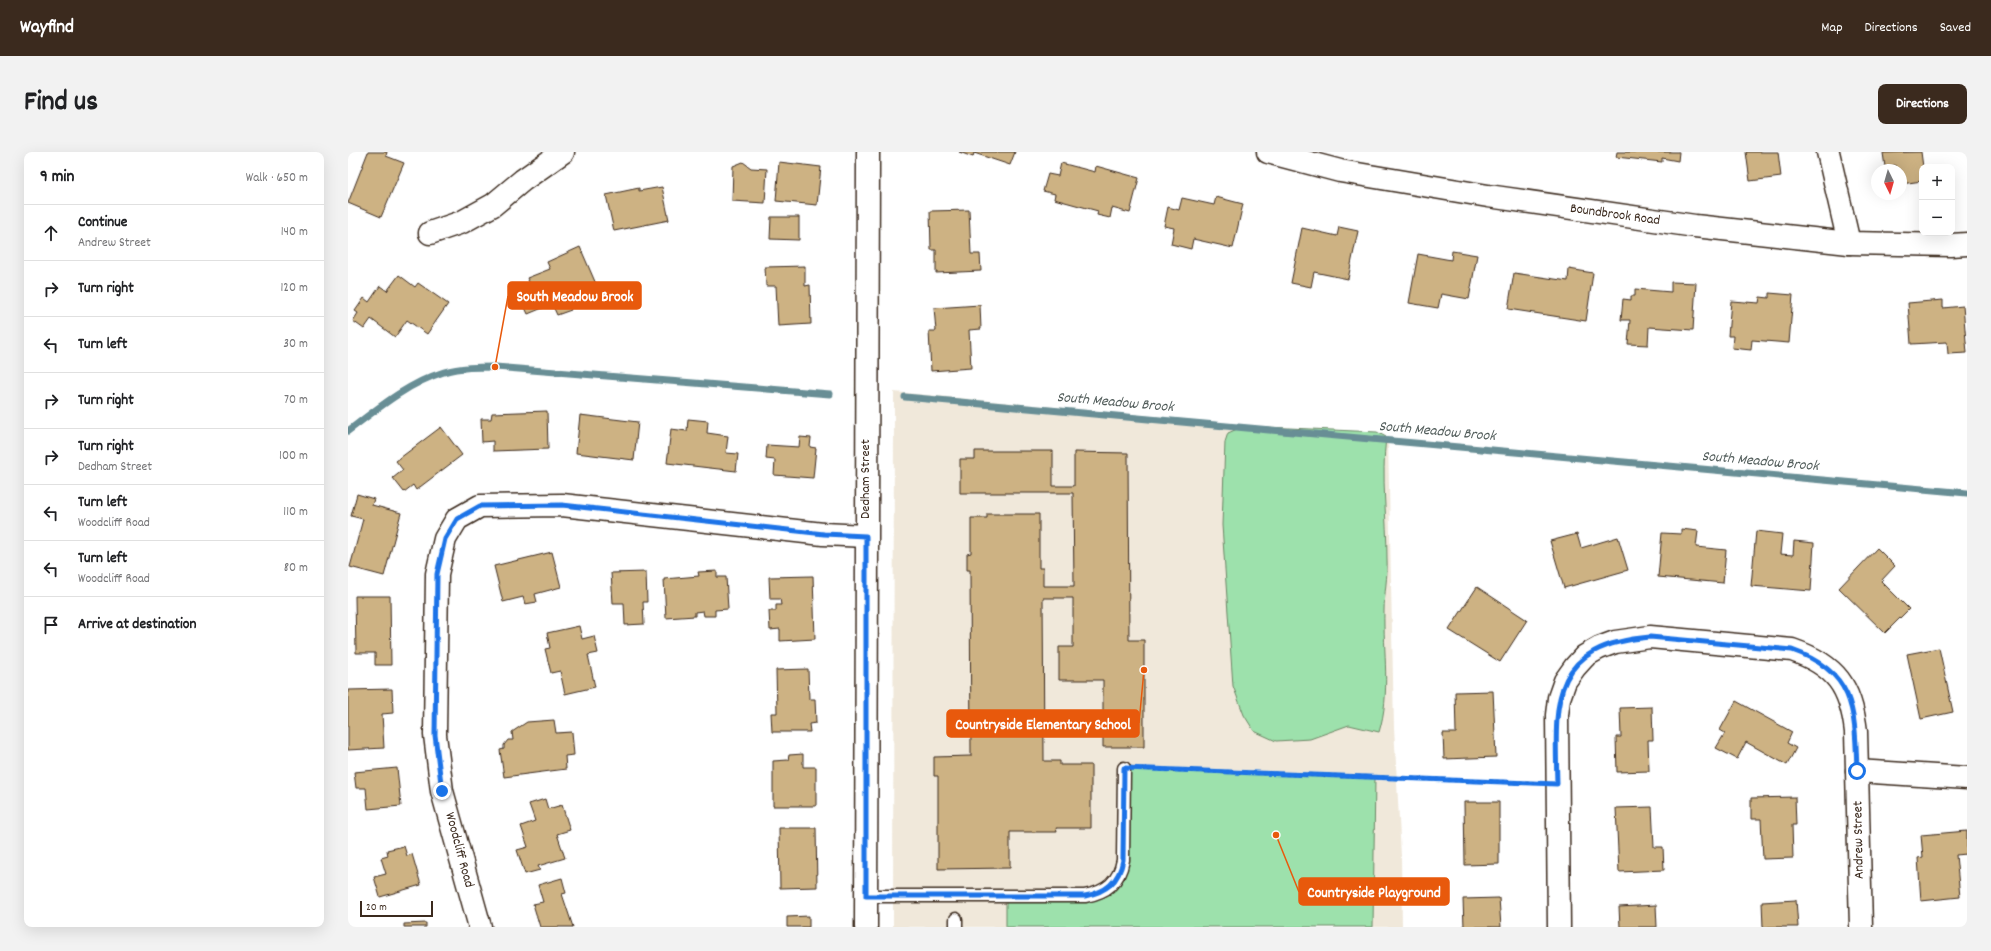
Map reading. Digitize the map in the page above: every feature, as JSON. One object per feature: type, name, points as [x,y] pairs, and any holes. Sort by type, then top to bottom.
[{"type":"street","points":[[430,233],[462,222],[493,205],[523,180],[563,152]]},
{"type":"street","name":"Dedham Street","points":[[866,927],[868,152]]},
{"type":"street","name":"Boundbrook Road","points":[[1268,152],[1340,171],[1488,196],[1695,226],[1849,243],[1967,244]]},
{"type":"street","points":[[1828,152],[1849,243]]},
{"type":"street","name":"Woodcliff Road","points":[[480,927],[442,791],[435,735],[437,574],[445,539],[457,519],[480,506],[562,505],[824,534],[866,536]]},
{"type":"street","name":"Andrew Street","points":[[1559,927],[1557,784],[1557,715],[1559,698],[1565,681],[1574,667],[1585,656],[1599,648],[1615,642],[1650,637],[1792,650],[1823,664],[1844,686],[1850,700],[1856,732],[1861,927]]},
{"type":"street","points":[[1857,771],[1967,778]]},
{"type":"lane","points":[[866,896],[1085,896],[1096,894],[1107,889],[1116,881],[1121,872],[1123,860],[1124,768]]},
{"type":"path","points":[[1124,768],[1557,784]]},
{"type":"shaded area","points":[[894,392],[1388,438],[1394,727],[1401,856],[1402,927],[893,927]]},
{"type":"green space","points":[[1244,426],[1377,432],[1386,437],[1384,483],[1387,565],[1384,626],[1386,687],[1383,717],[1379,732],[1349,725],[1310,739],[1276,741],[1254,731],[1244,715],[1233,686],[1222,525],[1225,442],[1228,433]]},
{"type":"green space","points":[[1124,768],[1375,777],[1373,927],[1006,927],[1006,896],[1085,896],[1115,881]]},
{"type":"building","points":[[368,152],[387,152],[386,156],[404,163],[381,217],[348,203]]},
{"type":"building","points":[[959,152],[1015,152],[1010,165],[974,153],[973,157]]},
{"type":"building","points":[[1617,152],[1679,152],[1678,161],[1662,158],[1662,162],[1616,157]]},
{"type":"building","points":[[1746,152],[1778,152],[1781,177],[1750,181]]},
{"type":"building","points":[[1921,152],[1923,164],[1919,164],[1919,181],[1907,183],[1907,164],[1885,164],[1883,153]]},
{"type":"building","points":[[743,162],[751,168],[767,169],[765,203],[732,201],[733,166]]},
{"type":"building","points":[[779,162],[821,167],[817,205],[776,201]]},
{"type":"building","points":[[1061,163],[1095,172],[1096,166],[1139,178],[1130,213],[1112,208],[1110,218],[1097,215],[1098,211],[1054,199],[1055,194],[1043,191],[1048,174],[1058,176]]},
{"type":"building","points":[[662,187],[669,220],[614,231],[606,195],[639,188],[639,191]]},
{"type":"building","points":[[1216,197],[1243,204],[1233,248],[1193,239],[1191,249],[1171,244],[1174,228],[1164,226],[1168,207],[1179,210],[1182,198],[1214,205]]},
{"type":"building","points":[[969,210],[971,254],[980,254],[981,271],[936,273],[936,250],[931,250],[930,211]]},
{"type":"building","points":[[771,217],[799,217],[799,240],[770,239]]},
{"type":"building","points":[[1339,227],[1358,231],[1348,279],[1314,272],[1311,287],[1291,283],[1302,228],[1337,236]]},
{"type":"building","points":[[580,247],[596,284],[565,297],[571,310],[557,315],[552,304],[528,314],[517,290],[530,284],[527,278],[550,269],[547,262]]},
{"type":"building","points":[[1452,251],[1477,255],[1469,299],[1441,294],[1438,308],[1409,303],[1418,254],[1451,260]]},
{"type":"building","points":[[805,266],[805,286],[810,285],[811,324],[778,326],[776,286],[766,286],[765,267]]},
{"type":"building","points":[[1569,269],[1593,273],[1586,321],[1508,309],[1514,273],[1568,281]]},
{"type":"building","points":[[399,275],[415,287],[418,283],[448,304],[427,334],[407,320],[395,337],[371,319],[364,329],[353,321],[358,313],[355,311],[364,298],[369,302],[380,286],[387,291]]},
{"type":"building","points":[[1671,282],[1696,283],[1693,330],[1649,327],[1648,345],[1628,344],[1630,320],[1621,320],[1623,299],[1631,300],[1631,296],[1635,296],[1635,289],[1671,292]]},
{"type":"building","points":[[1769,293],[1793,295],[1789,343],[1752,340],[1751,350],[1732,348],[1733,336],[1728,336],[1731,301],[1759,303],[1760,297],[1769,298]]},
{"type":"building","points":[[1943,300],[1943,308],[1963,306],[1967,353],[1948,354],[1947,342],[1911,344],[1908,303]]},
{"type":"building","points":[[980,305],[981,329],[969,330],[971,368],[931,371],[929,331],[936,331],[934,308]]},
{"type":"building","points":[[547,411],[548,449],[493,451],[493,441],[482,442],[481,419],[491,419],[492,413]]},
{"type":"building","points":[[580,415],[638,422],[634,460],[576,453]]},
{"type":"building","points":[[688,419],[708,421],[707,433],[728,436],[726,453],[738,454],[736,471],[667,463],[671,429],[687,431]]},
{"type":"building","points":[[441,427],[462,455],[416,490],[413,485],[404,492],[393,478],[403,470],[396,461]]},
{"type":"building","points":[[800,437],[811,438],[810,447],[816,448],[813,478],[774,475],[775,460],[766,459],[767,445],[799,447]]},
{"type":"building","points":[[975,451],[1053,451],[1053,486],[1074,486],[1074,452],[1128,453],[1129,640],[1144,640],[1144,747],[1103,747],[1103,680],[1059,680],[1059,647],[1073,647],[1073,598],[1043,598],[1044,761],[1060,761],[1060,765],[1091,765],[1091,828],[1056,828],[1057,832],[1010,832],[1010,868],[938,869],[938,776],[934,776],[934,757],[971,756],[970,570],[967,570],[967,554],[971,553],[971,518],[987,518],[987,514],[1039,514],[1039,568],[1043,568],[1043,586],[1074,586],[1073,493],[960,493],[960,459],[975,459]]},
{"type":"building","points":[[357,494],[374,499],[372,505],[401,513],[384,576],[350,567],[363,519],[351,516]]},
{"type":"building","points":[[1681,529],[1698,531],[1696,547],[1726,550],[1723,583],[1658,577],[1662,533],[1681,534]]},
{"type":"building","points":[[1756,531],[1782,534],[1780,554],[1793,555],[1794,541],[1814,543],[1811,591],[1751,586]]},
{"type":"building","points":[[1577,534],[1581,548],[1618,537],[1628,570],[1564,588],[1550,541]]},
{"type":"building","points":[[1877,548],[1895,566],[1881,581],[1909,609],[1885,633],[1839,588]]},
{"type":"building","points":[[552,552],[561,587],[535,594],[537,602],[525,604],[523,597],[503,602],[494,566]]},
{"type":"building","points":[[717,571],[717,577],[726,577],[728,609],[715,610],[715,616],[704,616],[703,611],[695,612],[695,616],[666,618],[664,579],[699,576],[698,572]]},
{"type":"building","points":[[646,572],[647,602],[643,602],[644,624],[625,625],[624,603],[613,603],[611,573]]},
{"type":"building","points":[[813,576],[815,639],[780,641],[780,629],[770,630],[769,611],[776,611],[776,605],[781,605],[780,599],[770,599],[769,577]]},
{"type":"building","points":[[1477,587],[1527,620],[1500,662],[1449,630]]},
{"type":"building","points":[[355,596],[390,596],[391,665],[375,665],[375,653],[356,653]]},
{"type":"building","points":[[579,626],[582,639],[594,636],[598,653],[588,655],[595,687],[565,694],[560,671],[551,673],[545,649],[550,648],[547,633]]},
{"type":"building","points":[[1939,648],[1953,712],[1921,719],[1907,654]]},
{"type":"building","points":[[808,669],[809,699],[815,699],[816,723],[809,724],[810,732],[772,732],[771,713],[777,713],[776,670]]},
{"type":"building","points":[[392,689],[393,713],[382,714],[384,748],[348,750],[348,690]]},
{"type":"building","points":[[1493,691],[1496,757],[1444,759],[1443,733],[1456,733],[1455,692]]},
{"type":"building","points":[[1736,701],[1792,732],[1787,743],[1796,748],[1787,765],[1746,742],[1737,759],[1716,748],[1725,733],[1720,730]]},
{"type":"building","points":[[1652,707],[1653,740],[1648,740],[1649,771],[1617,772],[1616,737],[1621,737],[1620,708]]},
{"type":"building","points":[[554,720],[556,733],[572,732],[574,755],[565,756],[566,769],[504,777],[500,750],[504,749],[504,745],[508,740],[513,740],[512,732],[527,722]]},
{"type":"building","points":[[803,754],[803,767],[816,767],[816,806],[773,806],[773,761],[788,760],[789,755]]},
{"type":"building","points":[[397,768],[401,806],[368,809],[366,788],[356,788],[354,772]]},
{"type":"building","points":[[1795,797],[1796,825],[1792,825],[1793,858],[1763,859],[1761,819],[1751,819],[1751,798]]},
{"type":"building","points":[[545,799],[548,809],[562,805],[570,830],[557,834],[565,858],[538,866],[540,870],[525,874],[517,850],[528,847],[521,826],[535,821],[529,804]]},
{"type":"building","points":[[1464,802],[1499,802],[1499,864],[1465,865]]},
{"type":"building","points":[[1652,807],[1654,847],[1663,847],[1664,870],[1619,872],[1616,808]]},
{"type":"building","points":[[779,828],[816,828],[817,887],[780,888]]},
{"type":"building","points":[[1967,831],[1967,854],[1956,855],[1960,897],[1921,901],[1918,858],[1923,857],[1921,835]]},
{"type":"building","points":[[404,846],[407,856],[412,854],[421,885],[380,897],[374,877],[386,874],[381,858],[388,856],[387,850]]},
{"type":"building","points":[[562,878],[566,893],[562,894],[573,927],[540,927],[533,904],[543,902],[538,885]]},
{"type":"building","points":[[1499,898],[1501,927],[1464,927],[1463,899]]},
{"type":"building","points":[[1796,900],[1798,927],[1763,927],[1762,902]]},
{"type":"building","points":[[1656,905],[1657,927],[1620,927],[1619,907]]},
{"type":"building","points":[[809,916],[809,927],[787,927],[787,917]]},
{"type":"building","points":[[426,923],[426,927],[404,927],[404,924]]},
{"type":"waterway","name":"South Meadow Brook","points":[[348,431],[393,397],[418,383],[444,372],[470,368],[495,367],[830,394]]},
{"type":"waterway","name":"South Meadow Brook","points":[[905,397],[1967,493]]},
{"type":"place","name":"South Meadow Brook","points":[[495,367]]},
{"type":"place","name":"Countryside Elementary School","points":[[1144,670]]},
{"type":"place","name":"Countryside Playground","points":[[1276,835]]},
{"type":"route","points":[[442,791],[435,735],[437,574],[445,539],[457,519],[480,506],[500,504],[562,505],[842,536],[866,536],[866,896],[1085,896],[1096,894],[1107,889],[1116,881],[1121,872],[1123,860],[1124,768],[1557,784],[1557,715],[1559,698],[1565,681],[1574,667],[1585,656],[1599,648],[1615,642],[1632,639],[1650,637],[1792,650],[1823,664],[1844,686],[1850,700],[1856,732],[1857,771]]}]
